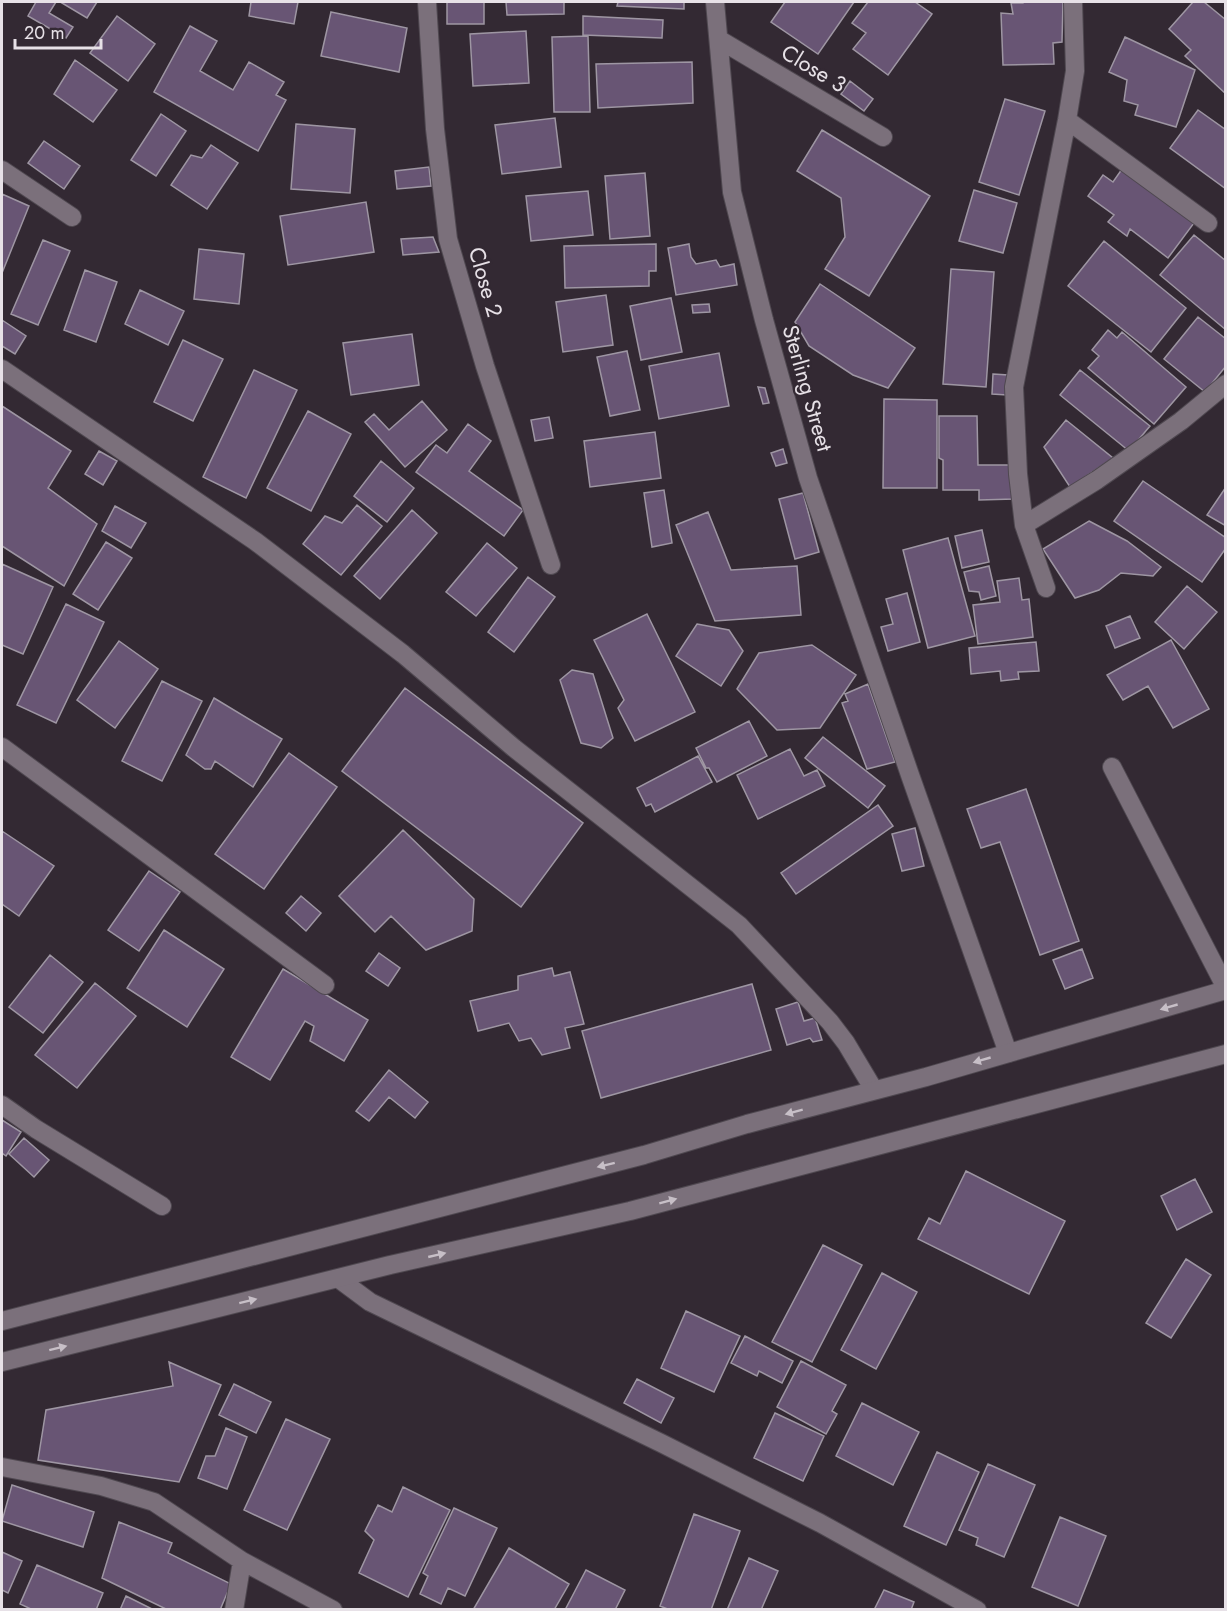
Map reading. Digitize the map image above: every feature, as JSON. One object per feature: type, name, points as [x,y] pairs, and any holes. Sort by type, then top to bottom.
[{"type":"street","name":"Close 2","points":[[427,2],[435,129],[448,238],[485,366],[551,565]]},
{"type":"street","name":"Sterling Street","points":[[715,2],[732,192],[764,321],[808,478],[1008,1053]]},
{"type":"street","points":[[1046,588],[1024,525],[1018,474],[1014,387],[1075,71],[1074,2]]},
{"type":"street","name":"Close 3","points":[[720,40],[883,137]]},
{"type":"street","points":[[1067,120],[1208,223]]},
{"type":"street","points":[[2,170],[72,217]]},
{"type":"street","points":[[2,369],[255,541],[403,654],[514,748],[739,925],[830,1022],[846,1043],[873,1090]]},
{"type":"street","points":[[1024,525],[1135,454],[1181,421],[1226,384]]},
{"type":"street","points":[[2,747],[325,985]]},
{"type":"street","points":[[2,1321],[644,1155],[1226,989],[1112,767]]},
{"type":"street","points":[[2,1362],[390,1265],[630,1211],[1226,1054]]},
{"type":"street","points":[[2,1105],[36,1129],[162,1206]]},
{"type":"street","points":[[339,1279],[370,1302],[661,1443],[809,1518],[977,1610]]},
{"type":"street","points":[[2,1467],[101,1486],[154,1502],[242,1561],[333,1610]]},
{"type":"street","points":[[234,1610],[242,1561]]},
{"type":"building","points":[[36,2],[56,2],[49,13],[73,27],[66,38],[28,16]]},
{"type":"building","points":[[97,2],[87,18],[62,3]]},
{"type":"building","points":[[251,2],[298,2],[294,24],[249,16]]},
{"type":"building","points":[[447,2],[484,2],[484,24],[447,24]]},
{"type":"building","points":[[506,2],[564,2],[564,14],[507,15]]},
{"type":"building","points":[[618,2],[684,2],[684,9],[617,6]]},
{"type":"building","points":[[785,2],[854,2],[818,54],[771,22]]},
{"type":"building","points":[[868,2],[915,2],[932,14],[888,75],[853,49],[866,33],[852,23]]},
{"type":"building","points":[[1063,2],[1062,42],[1053,43],[1054,64],[1003,65],[1001,13],[1013,14],[1011,3]]},
{"type":"building","points":[[1193,2],[1204,2],[1226,20],[1226,94],[1185,56],[1191,50],[1169,29]]},
{"type":"building","points":[[331,12],[407,28],[399,72],[321,56]]},
{"type":"building","points":[[117,16],[155,44],[128,81],[90,53]]},
{"type":"building","points":[[583,16],[663,20],[662,38],[583,35]]},
{"type":"building","points":[[190,26],[217,41],[200,71],[233,90],[249,62],[284,82],[276,95],[286,100],[258,151],[154,92]]},
{"type":"building","points":[[526,31],[529,83],[473,86],[470,34]]},
{"type":"building","points":[[588,36],[590,112],[554,112],[552,37]]},
{"type":"building","points":[[1125,37],[1195,70],[1176,127],[1135,115],[1138,105],[1124,101],[1127,80],[1109,72]]},
{"type":"building","points":[[75,60],[117,90],[93,122],[54,94]]},
{"type":"building","points":[[692,62],[693,103],[598,108],[596,64]]},
{"type":"building","points":[[850,81],[873,99],[864,111],[841,94]]},
{"type":"building","points":[[1005,99],[1045,111],[1019,195],[979,182]]},
{"type":"building","points":[[1198,110],[1226,130],[1226,189],[1170,148]]},
{"type":"building","points":[[161,114],[186,131],[156,176],[131,160]]},
{"type":"building","points":[[555,118],[561,167],[502,174],[495,125]]},
{"type":"building","points":[[296,124],[355,129],[350,193],[291,189]]},
{"type":"building","points":[[822,130],[930,196],[869,296],[825,269],[845,237],[841,198],[797,171]]},
{"type":"building","points":[[44,141],[80,166],[64,189],[28,163]]},
{"type":"building","points":[[211,145],[238,163],[207,209],[171,185],[191,155],[202,158]]},
{"type":"building","points":[[429,167],[431,186],[397,189],[395,171]]},
{"type":"building","points":[[1122,169],[1194,223],[1168,258],[1130,229],[1127,236],[1108,222],[1114,215],[1088,196],[1103,175],[1113,182]]},
{"type":"building","points":[[645,173],[650,236],[610,239],[605,176]]},
{"type":"building","points":[[974,190],[1017,203],[1003,253],[959,241]]},
{"type":"building","points":[[588,191],[593,235],[531,241],[526,196]]},
{"type":"building","points":[[2,194],[29,206],[2,273]]},
{"type":"building","points":[[366,202],[374,252],[288,265],[280,216]]},
{"type":"building","points":[[1194,235],[1226,261],[1226,330],[1160,275]]},
{"type":"building","points":[[433,237],[439,252],[403,255],[401,239]]},
{"type":"building","points":[[43,240],[70,251],[38,325],[11,314]]},
{"type":"building","points":[[1104,241],[1186,308],[1151,352],[1068,286]]},
{"type":"building","points":[[656,244],[656,271],[649,271],[649,286],[565,288],[564,246]]},
{"type":"building","points":[[689,244],[691,257],[696,264],[716,260],[720,267],[734,264],[737,285],[676,295],[668,248]]},
{"type":"building","points":[[199,249],[244,254],[239,304],[194,299]]},
{"type":"building","points":[[951,269],[994,272],[986,387],[943,384]]},
{"type":"building","points":[[85,270],[117,282],[96,342],[64,330]]},
{"type":"building","points":[[820,284],[915,348],[888,388],[853,375],[809,346],[795,322]]},
{"type":"building","points":[[140,290],[184,311],[168,345],[125,324]]},
{"type":"building","points":[[606,295],[613,345],[563,352],[556,302]]},
{"type":"building","points":[[671,298],[682,352],[641,360],[630,306]]},
{"type":"building","points":[[709,304],[710,312],[693,313],[692,305]]},
{"type":"building","points":[[1198,317],[1226,339],[1226,366],[1205,392],[1164,359]]},
{"type":"building","points":[[2,320],[26,336],[15,354],[2,346]]},
{"type":"building","points":[[1108,330],[1117,338],[1122,332],[1186,387],[1154,424],[1088,368],[1099,356],[1092,350]]},
{"type":"building","points":[[412,334],[419,385],[351,395],[343,343]]},
{"type":"building","points":[[183,340],[223,359],[193,421],[154,402]]},
{"type":"building","points":[[627,351],[640,410],[610,416],[597,357]]},
{"type":"building","points":[[719,353],[729,406],[659,419],[649,366]]},
{"type":"building","points":[[254,370],[297,390],[246,498],[203,477]]},
{"type":"building","points":[[1080,370],[1150,426],[1129,451],[1060,395]]},
{"type":"building","points":[[993,374],[1008,375],[1007,395],[992,394]]},
{"type":"building","points":[[758,387],[765,388],[769,403],[763,404]]},
{"type":"building","points":[[884,399],[937,400],[937,488],[883,488]]},
{"type":"building","points":[[422,401],[447,430],[405,467],[365,422],[374,414],[389,430]]},
{"type":"building","points":[[2,406],[71,451],[48,488],[97,524],[64,586],[2,546]]},
{"type":"building","points":[[308,411],[351,434],[311,511],[267,488]]},
{"type":"building","points":[[939,416],[977,416],[978,465],[1013,465],[1014,499],[979,500],[979,490],[943,490],[943,460],[939,458]]},
{"type":"building","points":[[549,417],[553,438],[535,441],[531,420]]},
{"type":"building","points":[[1066,420],[1113,458],[1070,487],[1044,447]]},
{"type":"building","points":[[468,424],[491,441],[469,471],[523,510],[504,536],[416,472],[436,445],[447,453]]},
{"type":"building","points":[[655,432],[661,478],[590,487],[584,441]]},
{"type":"building","points":[[783,449],[787,463],[776,466],[771,453]]},
{"type":"building","points":[[99,451],[117,461],[103,485],[85,474]]},
{"type":"building","points":[[381,461],[414,488],[387,522],[354,496]]},
{"type":"building","points":[[1143,481],[1226,538],[1226,548],[1202,582],[1114,521]]},
{"type":"building","points":[[1226,487],[1226,526],[1207,515]]},
{"type":"building","points":[[664,490],[672,543],[652,547],[644,493]]},
{"type":"building","points":[[803,493],[819,552],[795,559],[779,499]]},
{"type":"building","points":[[357,505],[382,526],[341,575],[303,544],[325,516],[342,523]]},
{"type":"building","points":[[115,506],[146,523],[131,548],[102,531]]},
{"type":"building","points":[[412,510],[437,533],[380,599],[354,576]]},
{"type":"building","points":[[708,512],[731,570],[797,566],[801,615],[715,621],[676,525]]},
{"type":"building","points":[[1089,521],[1127,541],[1161,567],[1153,576],[1121,573],[1099,590],[1075,598],[1043,549]]},
{"type":"building","points":[[982,530],[989,562],[962,568],[955,536]]},
{"type":"building","points":[[948,538],[975,636],[928,648],[903,550]]},
{"type":"building","points":[[106,542],[132,558],[98,610],[73,594]]},
{"type":"building","points":[[487,543],[517,568],[476,616],[446,592]]},
{"type":"building","points":[[2,564],[53,587],[23,654],[2,645]]},
{"type":"building","points":[[989,566],[996,596],[981,600],[979,592],[969,591],[964,572]]},
{"type":"building","points":[[528,577],[555,597],[514,652],[488,632]]},
{"type":"building","points":[[1019,578],[1022,600],[1029,599],[1033,637],[978,644],[973,605],[1000,602],[997,581]]},
{"type":"building","points":[[1187,586],[1217,612],[1184,649],[1155,622]]},
{"type":"building","points":[[907,593],[920,642],[888,651],[881,627],[893,624],[886,599]]},
{"type":"building","points":[[66,604],[104,622],[56,723],[17,705]]},
{"type":"building","points":[[647,614],[695,712],[635,741],[618,708],[624,700],[594,640]]},
{"type":"building","points":[[1130,616],[1140,638],[1115,648],[1106,626]]},
{"type":"building","points":[[697,624],[729,630],[743,651],[721,686],[676,656]]},
{"type":"building","points":[[1171,640],[1209,709],[1173,728],[1148,686],[1123,700],[1107,675]]},
{"type":"building","points":[[119,641],[158,669],[115,728],[77,700]]},
{"type":"building","points":[[1036,642],[1039,671],[1018,672],[1019,679],[1001,681],[1000,671],[971,674],[969,648]]},
{"type":"building","points":[[812,645],[856,675],[820,728],[777,730],[737,689],[759,653]]},
{"type":"building","points":[[572,670],[593,674],[613,738],[601,748],[581,743],[560,680]]},
{"type":"building","points":[[162,681],[202,701],[162,781],[122,761]]},
{"type":"building","points":[[868,684],[895,762],[867,769],[842,703],[848,701],[845,694]]},
{"type":"building","points":[[405,688],[583,823],[521,907],[342,771]]},
{"type":"building","points":[[214,698],[282,739],[253,787],[215,761],[211,769],[205,769],[186,755]]},
{"type":"building","points":[[749,721],[767,756],[717,782],[709,768],[706,768],[696,748]]},
{"type":"building","points":[[823,737],[885,786],[868,808],[805,758]]},
{"type":"building","points":[[790,749],[804,776],[817,770],[825,786],[758,819],[737,775]]},
{"type":"building","points":[[289,753],[337,787],[264,889],[215,854]]},
{"type":"building","points":[[698,756],[712,782],[655,812],[651,804],[646,806],[637,788]]},
{"type":"building","points":[[1026,789],[1079,941],[1040,955],[1000,842],[981,848],[967,809]]},
{"type":"building","points":[[878,805],[893,826],[796,894],[781,873]]},
{"type":"building","points":[[915,828],[924,866],[902,871],[892,834]]},
{"type":"building","points":[[403,830],[474,899],[472,931],[426,950],[391,916],[375,932],[339,896]]},
{"type":"building","points":[[2,831],[54,866],[19,916],[2,904]]},
{"type":"building","points":[[149,871],[180,892],[139,951],[108,930]]},
{"type":"building","points":[[301,896],[321,913],[306,931],[286,913]]},
{"type":"building","points":[[164,930],[224,969],[187,1027],[127,988]]},
{"type":"building","points":[[1082,949],[1093,978],[1065,989],[1053,960]]},
{"type":"building","points":[[379,953],[400,968],[388,986],[366,971]]},
{"type":"building","points":[[50,955],[83,982],[43,1033],[9,1007]]},
{"type":"building","points":[[552,968],[554,976],[570,972],[584,1024],[565,1028],[570,1048],[542,1055],[531,1038],[519,1041],[509,1023],[478,1031],[470,1001],[518,990],[518,976]]},
{"type":"building","points":[[283,969],[368,1020],[344,1061],[310,1041],[314,1026],[305,1021],[270,1080],[231,1057]]},
{"type":"building","points":[[95,983],[136,1016],[77,1088],[35,1055]]},
{"type":"building","points":[[752,984],[771,1050],[601,1098],[582,1031]]},
{"type":"building","points":[[798,1002],[804,1021],[815,1018],[822,1040],[813,1042],[810,1038],[787,1045],[776,1009]]},
{"type":"building","points":[[389,1070],[428,1102],[415,1118],[389,1097],[369,1121],[356,1111]]},
{"type":"building","points":[[2,1120],[21,1132],[6,1156],[2,1153]]},
{"type":"building","points":[[24,1138],[49,1160],[34,1177],[9,1154]]},
{"type":"building","points":[[966,1171],[1065,1221],[1029,1294],[918,1239],[929,1218],[940,1224]]},
{"type":"building","points":[[1195,1179],[1212,1212],[1177,1230],[1161,1196]]},
{"type":"building","points":[[823,1245],[862,1265],[812,1362],[772,1342]]},
{"type":"building","points":[[1186,1259],[1211,1275],[1171,1338],[1146,1323]]},
{"type":"building","points":[[882,1273],[917,1292],[876,1369],[841,1350]]},
{"type":"building","points":[[686,1311],[740,1336],[714,1392],[661,1368]]},
{"type":"building","points":[[745,1336],[793,1361],[782,1383],[759,1371],[757,1376],[731,1363]]},
{"type":"building","points":[[801,1361],[846,1385],[832,1411],[837,1414],[826,1434],[777,1407]]},
{"type":"building","points":[[169,1362],[221,1385],[179,1482],[38,1460],[46,1410],[173,1386]]},
{"type":"building","points":[[637,1379],[674,1398],[661,1423],[624,1403]]},
{"type":"building","points":[[234,1384],[271,1402],[256,1433],[219,1415]]},
{"type":"building","points":[[862,1403],[919,1432],[893,1485],[836,1456]]},
{"type":"building","points":[[775,1413],[824,1436],[803,1481],[754,1458]]},
{"type":"building","points":[[286,1419],[330,1439],[287,1530],[244,1510]]},
{"type":"building","points":[[226,1428],[247,1437],[227,1489],[198,1478],[206,1456],[215,1456]]},
{"type":"building","points":[[937,1452],[979,1472],[946,1545],[904,1526]]},
{"type":"building","points":[[988,1464],[1035,1485],[1004,1557],[976,1545],[978,1538],[959,1530]]},
{"type":"building","points":[[12,1485],[94,1512],[83,1547],[2,1521]]},
{"type":"building","points":[[403,1487],[450,1510],[408,1597],[359,1573],[374,1540],[365,1531],[378,1505],[392,1512]]},
{"type":"building","points":[[454,1508],[497,1528],[465,1596],[448,1588],[441,1604],[420,1594],[428,1576],[423,1573]]},
{"type":"building","points":[[694,1514],[740,1531],[711,1610],[670,1610],[660,1606]]},
{"type":"building","points":[[1060,1517],[1106,1536],[1078,1606],[1032,1587]]},
{"type":"building","points":[[119,1522],[172,1543],[168,1553],[231,1584],[220,1610],[168,1610],[102,1578]]},
{"type":"building","points":[[509,1548],[569,1584],[554,1610],[473,1610]]},
{"type":"building","points":[[2,1552],[22,1561],[8,1593],[2,1590]]},
{"type":"building","points":[[749,1558],[778,1571],[761,1610],[727,1610]]},
{"type":"building","points":[[37,1565],[103,1593],[96,1610],[33,1610],[20,1604]]},
{"type":"building","points":[[586,1570],[625,1590],[615,1610],[565,1610]]},
{"type":"building","points":[[884,1590],[914,1602],[911,1610],[874,1610]]},
{"type":"building","points":[[126,1596],[154,1610],[120,1610]]}]
